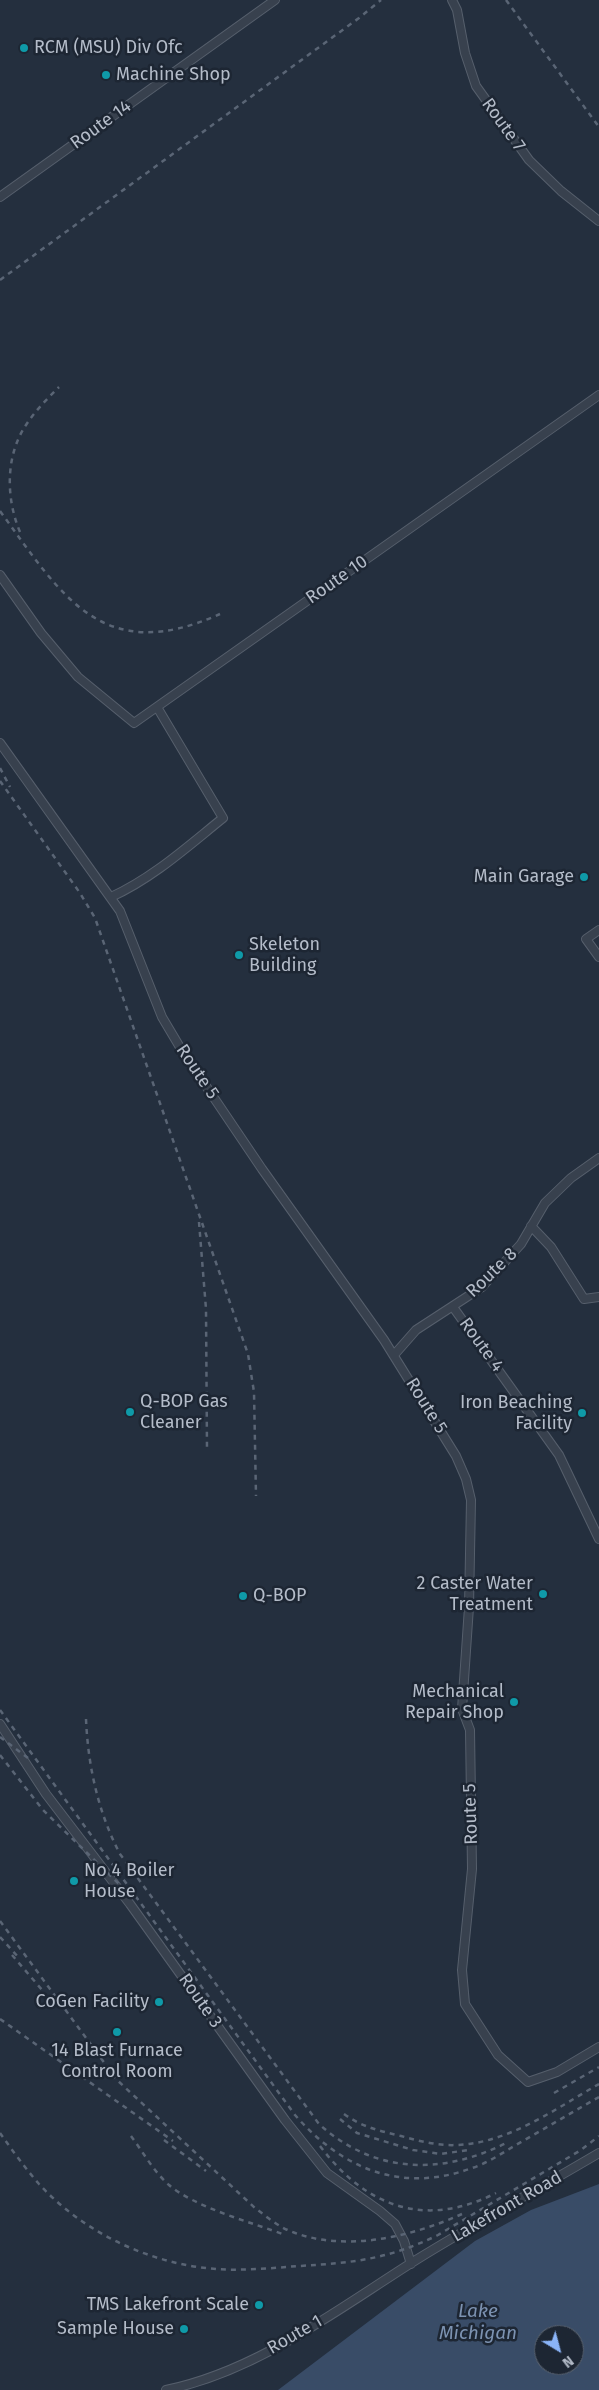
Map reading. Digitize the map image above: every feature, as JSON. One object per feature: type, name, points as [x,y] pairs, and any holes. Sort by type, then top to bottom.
[{"type":"street","name":"Route 14","points":[[0,197],[275,0]]},
{"type":"street","name":"Route 7","points":[[452,0],[457,10],[465,54],[476,86],[529,160],[561,191],[599,221]]},
{"type":"street","name":"Route 10","points":[[0,575],[42,633],[78,677],[134,723],[599,395]]},
{"type":"street","points":[[111,897],[128,889],[166,863],[224,818],[157,707]]},
{"type":"street","name":"Route 5","points":[[0,743],[120,911],[162,1017],[181,1049],[262,1169],[394,1355],[456,1456],[466,1479],[470,1500],[470,1607],[462,1709],[470,1730],[472,1869],[462,1970],[465,2004],[498,2055],[528,2082],[557,2072],[599,2047]]},
{"type":"street","points":[[599,930],[586,939],[599,956]]},
{"type":"street","name":"Route 8","points":[[394,1355],[416,1330],[482,1286],[521,1244],[546,1203],[571,1178],[599,1158]]},
{"type":"street","points":[[531,1226],[551,1248],[584,1299],[599,1297]]},
{"type":"street","name":"Route 4","points":[[453,1307],[559,1455],[599,1538]]},
{"type":"street","name":"Route 3","points":[[0,1724],[46,1794],[130,1904],[285,2120],[326,2173],[380,2211],[395,2224],[413,2263]]},
{"type":"street","name":"Lakefront Road","points":[[413,2263],[599,2153]]},
{"type":"street","name":"Route 1","points":[[166,2390],[197,2384],[259,2356],[321,2321],[413,2263]]},
{"type":"water","name":"Lake Michigan","points":[[599,2184],[599,2390],[278,2390],[475,2241],[531,2210]]},
{"type":"railway","points":[[0,280],[381,0]]},
{"type":"railway","points":[[506,0],[599,127]]},
{"type":"railway","points":[[20,532],[15,519],[10,492],[11,464],[14,450],[19,437],[30,420],[41,405],[59,387]]},
{"type":"railway","points":[[0,511],[22,542],[66,595],[89,614],[115,627],[145,632],[179,628],[220,614]]},
{"type":"railway","points":[[0,768],[10,787]]},
{"type":"railway","points":[[0,781],[80,893],[95,918],[248,1354],[254,1392],[256,1496]]},
{"type":"railway","points":[[199,1222],[206,1309],[207,1450]]},
{"type":"railway","points":[[0,1710],[295,2115],[313,2134],[333,2150],[375,2172],[398,2177],[421,2178],[446,2175],[489,2161],[599,2097]]},
{"type":"railway","points":[[86,1719],[89,1754],[100,1805],[120,1854],[319,2124],[340,2141],[362,2153],[386,2161],[409,2164],[434,2164],[458,2161],[508,2142]]},
{"type":"railway","points":[[0,1737],[32,1761]]},
{"type":"railway","points":[[0,1755],[43,1810],[122,1887]]},
{"type":"railway","points":[[0,1921],[117,2080],[255,2208],[276,2224],[311,2238],[332,2241],[355,2241],[399,2235],[462,2214]]},
{"type":"railway","points":[[0,1937],[20,1959]]},
{"type":"railway","points":[[12,1955],[43,1991]]},
{"type":"railway","points":[[0,2019],[173,2141]]},
{"type":"railway","points":[[554,2093],[599,2067]]},
{"type":"railway","points":[[344,2114],[371,2128],[422,2141],[450,2145],[476,2143],[495,2138],[531,2123],[599,2084]]},
{"type":"railway","points":[[340,2119],[357,2133],[413,2150],[441,2154],[468,2150]]},
{"type":"railway","points":[[0,2133],[39,2184],[57,2202],[97,2231],[143,2253],[167,2260],[191,2266],[237,2270],[354,2261],[403,2250],[438,2235],[581,2150],[599,2136]]},
{"type":"railway","points":[[131,2136],[158,2174],[180,2193],[209,2208],[285,2235]]},
{"type":"railway","points":[[164,2140],[206,2171]]},
{"type":"railway","points":[[320,2146],[338,2167],[357,2184],[377,2197],[399,2206],[421,2210],[445,2209],[470,2204],[496,2193]]},
{"type":"place","name":"RCM (MSU) Div Ofc","points":[[24,48]]},
{"type":"place","name":"Machine Shop","points":[[106,75]]},
{"type":"place","name":"Main Garage","points":[[584,877]]},
{"type":"place","name":"Skeleton Building","points":[[239,955]]},
{"type":"place","name":"Q-BOP Gas Cleaner","points":[[130,1412]]},
{"type":"place","name":"Iron Beaching Facility","points":[[582,1413]]},
{"type":"place","name":"2 Caster Water Treatment","points":[[543,1594]]},
{"type":"place","name":"Q-BOP","points":[[243,1596]]},
{"type":"place","name":"Mechanical Repair Shop","points":[[514,1702]]},
{"type":"place","name":"No 4 Boiler House","points":[[74,1881]]},
{"type":"place","name":"CoGen Facility","points":[[159,2002]]},
{"type":"place","name":"14 Blast Furnace Control Room","points":[[117,2032]]},
{"type":"place","name":"TMS Lakefront Scale","points":[[259,2305]]},
{"type":"place","name":"Sample House","points":[[184,2329]]}]
